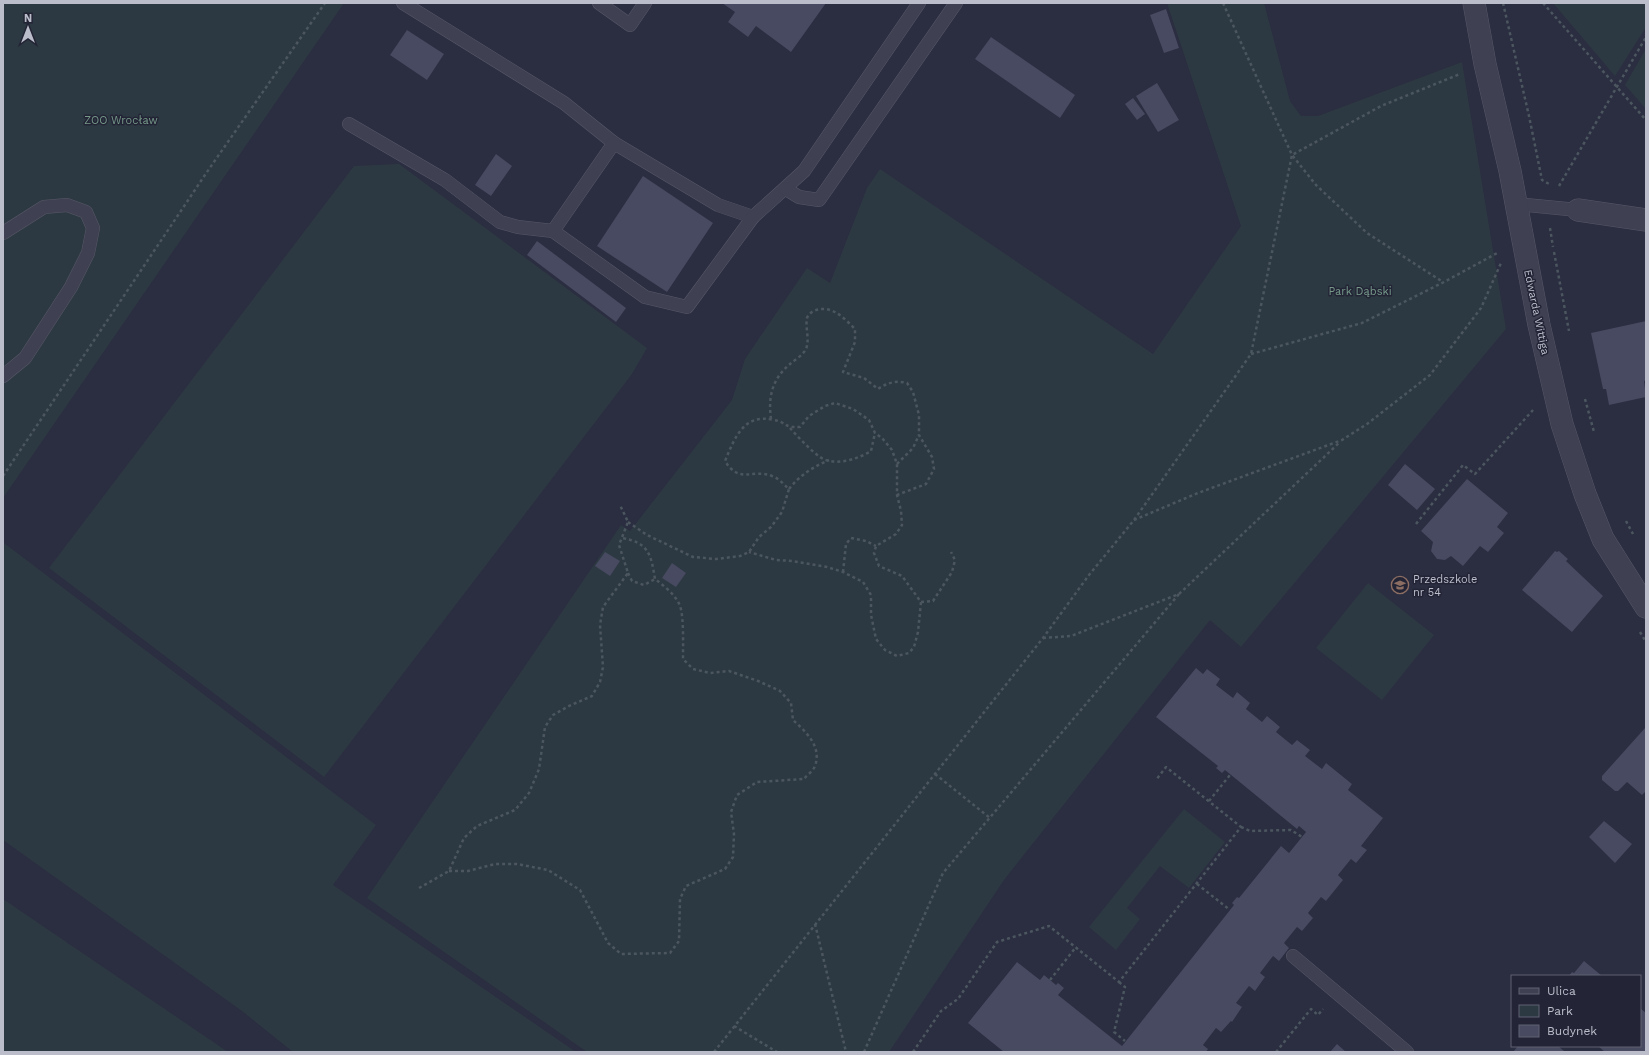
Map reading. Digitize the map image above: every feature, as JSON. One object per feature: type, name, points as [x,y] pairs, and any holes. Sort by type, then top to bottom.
[{"type":"street","name":"Edwarda Wittiga","points":[[1474,3],[1485,64],[1516,204],[1539,325],[1568,444],[1585,494],[1604,539],[1646,607]]},
{"type":"street","points":[[1578,210],[1646,220]]},
{"type":"lane","points":[[403,3],[564,103],[614,143],[718,205],[754,217]]},
{"type":"lane","points":[[599,3],[630,25],[645,3]]},
{"type":"lane","points":[[349,124],[445,180],[500,222],[518,227],[553,231],[645,297],[687,307],[754,217],[804,171],[919,3]]},
{"type":"lane","points":[[786,189],[798,197],[819,200],[956,3]]},
{"type":"lane","points":[[553,231],[614,143]]},
{"type":"lane","points":[[1516,204],[1578,210]]},
{"type":"lane","points":[[3,233],[44,207],[67,205],[86,212],[93,228],[88,253],[71,287],[25,358],[3,376]]},
{"type":"lane","points":[[1293,956],[1407,1052]]},
{"type":"path","points":[[3,476],[209,169],[325,3]]},
{"type":"path","points":[[1223,3],[1292,155],[1316,185],[1367,233],[1444,282]]},
{"type":"path","points":[[1503,3],[1542,180],[1552,186]]},
{"type":"path","points":[[1543,3],[1646,120]]},
{"type":"path","points":[[1565,189],[1558,188],[1646,38]]},
{"type":"path","points":[[714,1052],[1043,638],[1089,575],[1134,520],[1251,354],[1292,155],[1381,106],[1485,64]]},
{"type":"path","points":[[1550,226],[1569,332]]},
{"type":"path","points":[[1251,354],[1362,323],[1444,282],[1502,250]]},
{"type":"path","points":[[864,1052],[943,873],[1179,594],[1342,440],[1367,424],[1430,375],[1480,308],[1502,260]]},
{"type":"path","points":[[771,419],[770,410],[773,384],[784,369],[806,349],[807,318],[813,311],[820,309],[832,310],[845,319],[855,329],[854,342],[843,372],[864,378],[878,389],[887,384],[900,381],[907,383],[914,392],[919,415],[919,435],[914,448],[897,464]]},
{"type":"path","points":[[1584,398],[1595,434]]},
{"type":"path","points":[[749,552],[776,560],[812,564],[843,572],[862,582],[871,595],[870,615],[876,639],[885,650],[897,656],[909,653],[914,647],[918,632],[921,602],[902,576],[879,566],[874,553],[876,546],[896,534],[902,525],[901,511],[897,495],[897,464],[892,450],[882,438],[875,433],[869,420],[853,409],[835,403],[825,406],[809,416],[800,427],[789,428]]},
{"type":"path","points":[[1416,524],[1463,465],[1475,474],[1530,412],[1535,409]]},
{"type":"path","points":[[789,489],[772,476],[759,474],[744,475],[731,470],[725,461],[732,443],[747,423],[761,417],[775,420],[789,428],[820,457],[830,460],[848,461],[860,458],[871,451],[875,433]]},
{"type":"path","points":[[897,495],[926,484],[934,469],[932,457],[919,435]]},
{"type":"path","points":[[1134,520],[1205,490],[1342,440]]},
{"type":"path","points":[[620,505],[628,522],[646,535],[693,557],[716,559],[740,556],[749,552],[759,537],[771,527],[782,512],[789,489],[798,478],[820,464],[830,460]]},
{"type":"path","points":[[1623,516],[1636,539]]},
{"type":"path","points":[[628,522],[619,545],[628,573],[632,581],[644,585],[655,579]]},
{"type":"path","points":[[419,888],[450,871],[468,871],[495,864],[517,864],[548,870],[580,890],[608,943],[621,954],[670,953],[678,941],[680,899],[686,886],[725,869],[733,857],[734,834],[731,812],[737,795],[757,782],[804,779],[814,767],[817,752],[810,735],[793,720],[791,703],[780,691],[758,681],[729,671],[710,673],[693,669],[683,659],[683,636],[680,606],[669,591],[655,579],[649,552],[640,544],[621,538]]},
{"type":"path","points":[[843,572],[846,544],[851,538],[866,541],[876,546]]},
{"type":"path","points":[[921,602],[933,601],[952,572],[955,560],[951,552]]},
{"type":"path","points":[[450,871],[464,838],[477,826],[515,810],[530,793],[539,769],[545,727],[553,715],[592,696],[600,682],[603,667],[600,625],[603,607],[628,573]]},
{"type":"path","points":[[1043,638],[1071,636],[1179,594]]},
{"type":"path","points":[[1156,780],[1166,767],[1241,827],[1250,831],[1291,830],[1302,837]]},
{"type":"path","points":[[935,774],[990,818]]},
{"type":"path","points":[[1209,801],[1230,775]]},
{"type":"path","points":[[1119,982],[1241,827]]},
{"type":"path","points":[[1197,884],[1230,910]]},
{"type":"path","points":[[815,924],[846,1052]]},
{"type":"path","points":[[913,1052],[941,1011],[958,1000],[997,942],[1049,926],[1125,987],[1114,1032],[1125,1041]]},
{"type":"path","points":[[1050,980],[1076,947]]},
{"type":"path","points":[[1276,1052],[1311,1009],[1318,1015],[1337,993]]},
{"type":"path","points":[[734,1026],[777,1052]]},
{"type":"green space","name":"ZOO Wrocław","points":[[3,3],[344,3],[3,498]]},
{"type":"green space","name":"Park Dąbski","points":[[1167,3],[1264,3],[1290,101],[1301,116],[1318,116],[1462,62],[1506,329],[1241,647],[1210,620],[1004,880],[889,1052],[587,1052],[367,898],[621,525],[630,531],[732,400],[745,359],[807,268],[830,283],[867,188],[880,169],[1153,354],[1241,226]]},
{"type":"green space","points":[[1553,3],[1646,3],[1646,27],[1615,76]]},
{"type":"green space","points":[[1646,49],[1646,109],[1625,85]]},
{"type":"green space","points":[[399,164],[647,348],[632,374],[324,777],[49,568],[354,166]]},
{"type":"green space","points":[[4,543],[376,825],[333,885],[576,1052],[293,1052],[242,1011],[3,840]]},
{"type":"green space","points":[[1368,583],[1434,635],[1382,700],[1316,648]]},
{"type":"green space","points":[[1184,809],[1225,842],[1189,888],[1160,866],[1127,908],[1140,919],[1116,950],[1089,927]]},
{"type":"green space","points":[[3,899],[228,1052],[3,1052]]},
{"type":"building","points":[[722,3],[826,3],[791,52],[756,26],[748,37],[728,22],[735,12]]},
{"type":"building","points":[[1166,9],[1179,48],[1164,53],[1150,15]]},
{"type":"building","points":[[407,30],[444,54],[427,80],[390,55]]},
{"type":"building","points":[[991,37],[1075,95],[1060,118],[975,59]]},
{"type":"building","points":[[1157,83],[1179,120],[1158,132],[1136,96]]},
{"type":"building","points":[[1133,98],[1145,114],[1137,120],[1125,104]]},
{"type":"building","points":[[496,154],[512,166],[491,196],[475,185]]},
{"type":"building","points":[[643,176],[713,223],[667,292],[597,246]]},
{"type":"building","points":[[537,241],[626,308],[616,322],[527,255]]},
{"type":"building","points":[[1646,321],[1646,380],[1644,381],[1646,397],[1609,405],[1606,389],[1603,389],[1591,333]]},
{"type":"building","points":[[1405,464],[1435,489],[1417,510],[1388,485]]},
{"type":"building","points":[[1467,479],[1508,513],[1497,527],[1504,533],[1488,552],[1480,546],[1463,566],[1451,556],[1445,560],[1437,559],[1431,551],[1433,542],[1421,531]]},
{"type":"building","points":[[1555,551],[1559,551],[1568,559],[1566,561],[1603,596],[1572,632],[1522,590]]},
{"type":"building","points":[[605,552],[620,561],[610,576],[595,566]]},
{"type":"building","points":[[672,563],[686,573],[676,587],[662,578]]},
{"type":"building","points":[[1196,668],[1203,674],[1207,669],[1220,679],[1216,685],[1233,698],[1237,692],[1250,703],[1246,709],[1262,722],[1267,716],[1280,727],[1276,732],[1292,745],[1297,740],[1310,750],[1305,756],[1322,769],[1326,763],[1352,784],[1348,790],[1383,818],[1361,846],[1367,850],[1356,863],[1351,859],[1338,875],[1343,880],[1326,901],[1321,897],[1308,913],[1313,918],[1302,931],[1297,927],[1284,943],[1289,948],[1279,961],[1273,956],[1260,973],[1265,977],[1255,991],[1249,986],[1236,1003],[1242,1007],[1232,1022],[1231,1021],[1221,1032],[1216,1028],[1203,1045],[1208,1049],[1206,1052],[1004,1052],[968,1023],[1017,962],[1040,980],[1044,975],[1056,985],[1058,983],[1064,988],[1058,995],[1122,1046],[1234,905],[1232,903],[1237,897],[1239,898],[1281,846],[1289,853],[1306,832],[1299,826],[1297,829],[1225,770],[1222,773],[1216,768],[1218,766],[1156,717]]},
{"type":"building","points":[[1645,728],[1646,791],[1642,795],[1627,782],[1618,791],[1615,791],[1602,780],[1602,776]]},
{"type":"building","points":[[1604,821],[1632,844],[1615,863],[1589,837]]},
{"type":"building","points":[[1584,961],[1601,975],[1570,975],[1572,972],[1574,973]]},
{"type":"building","points":[[1641,1009],[1646,1013],[1646,1052],[1605,1052],[1599,1047],[1641,1047]]},
{"type":"building","points":[[1337,1044],[1346,1052],[1330,1052]]},
{"type":"building","points":[[1517,1047],[1559,1047],[1564,1051],[1563,1052],[1513,1052]]},
{"type":"place","name":"Przedszkole nr 54","points":[[1400,585]]}]
